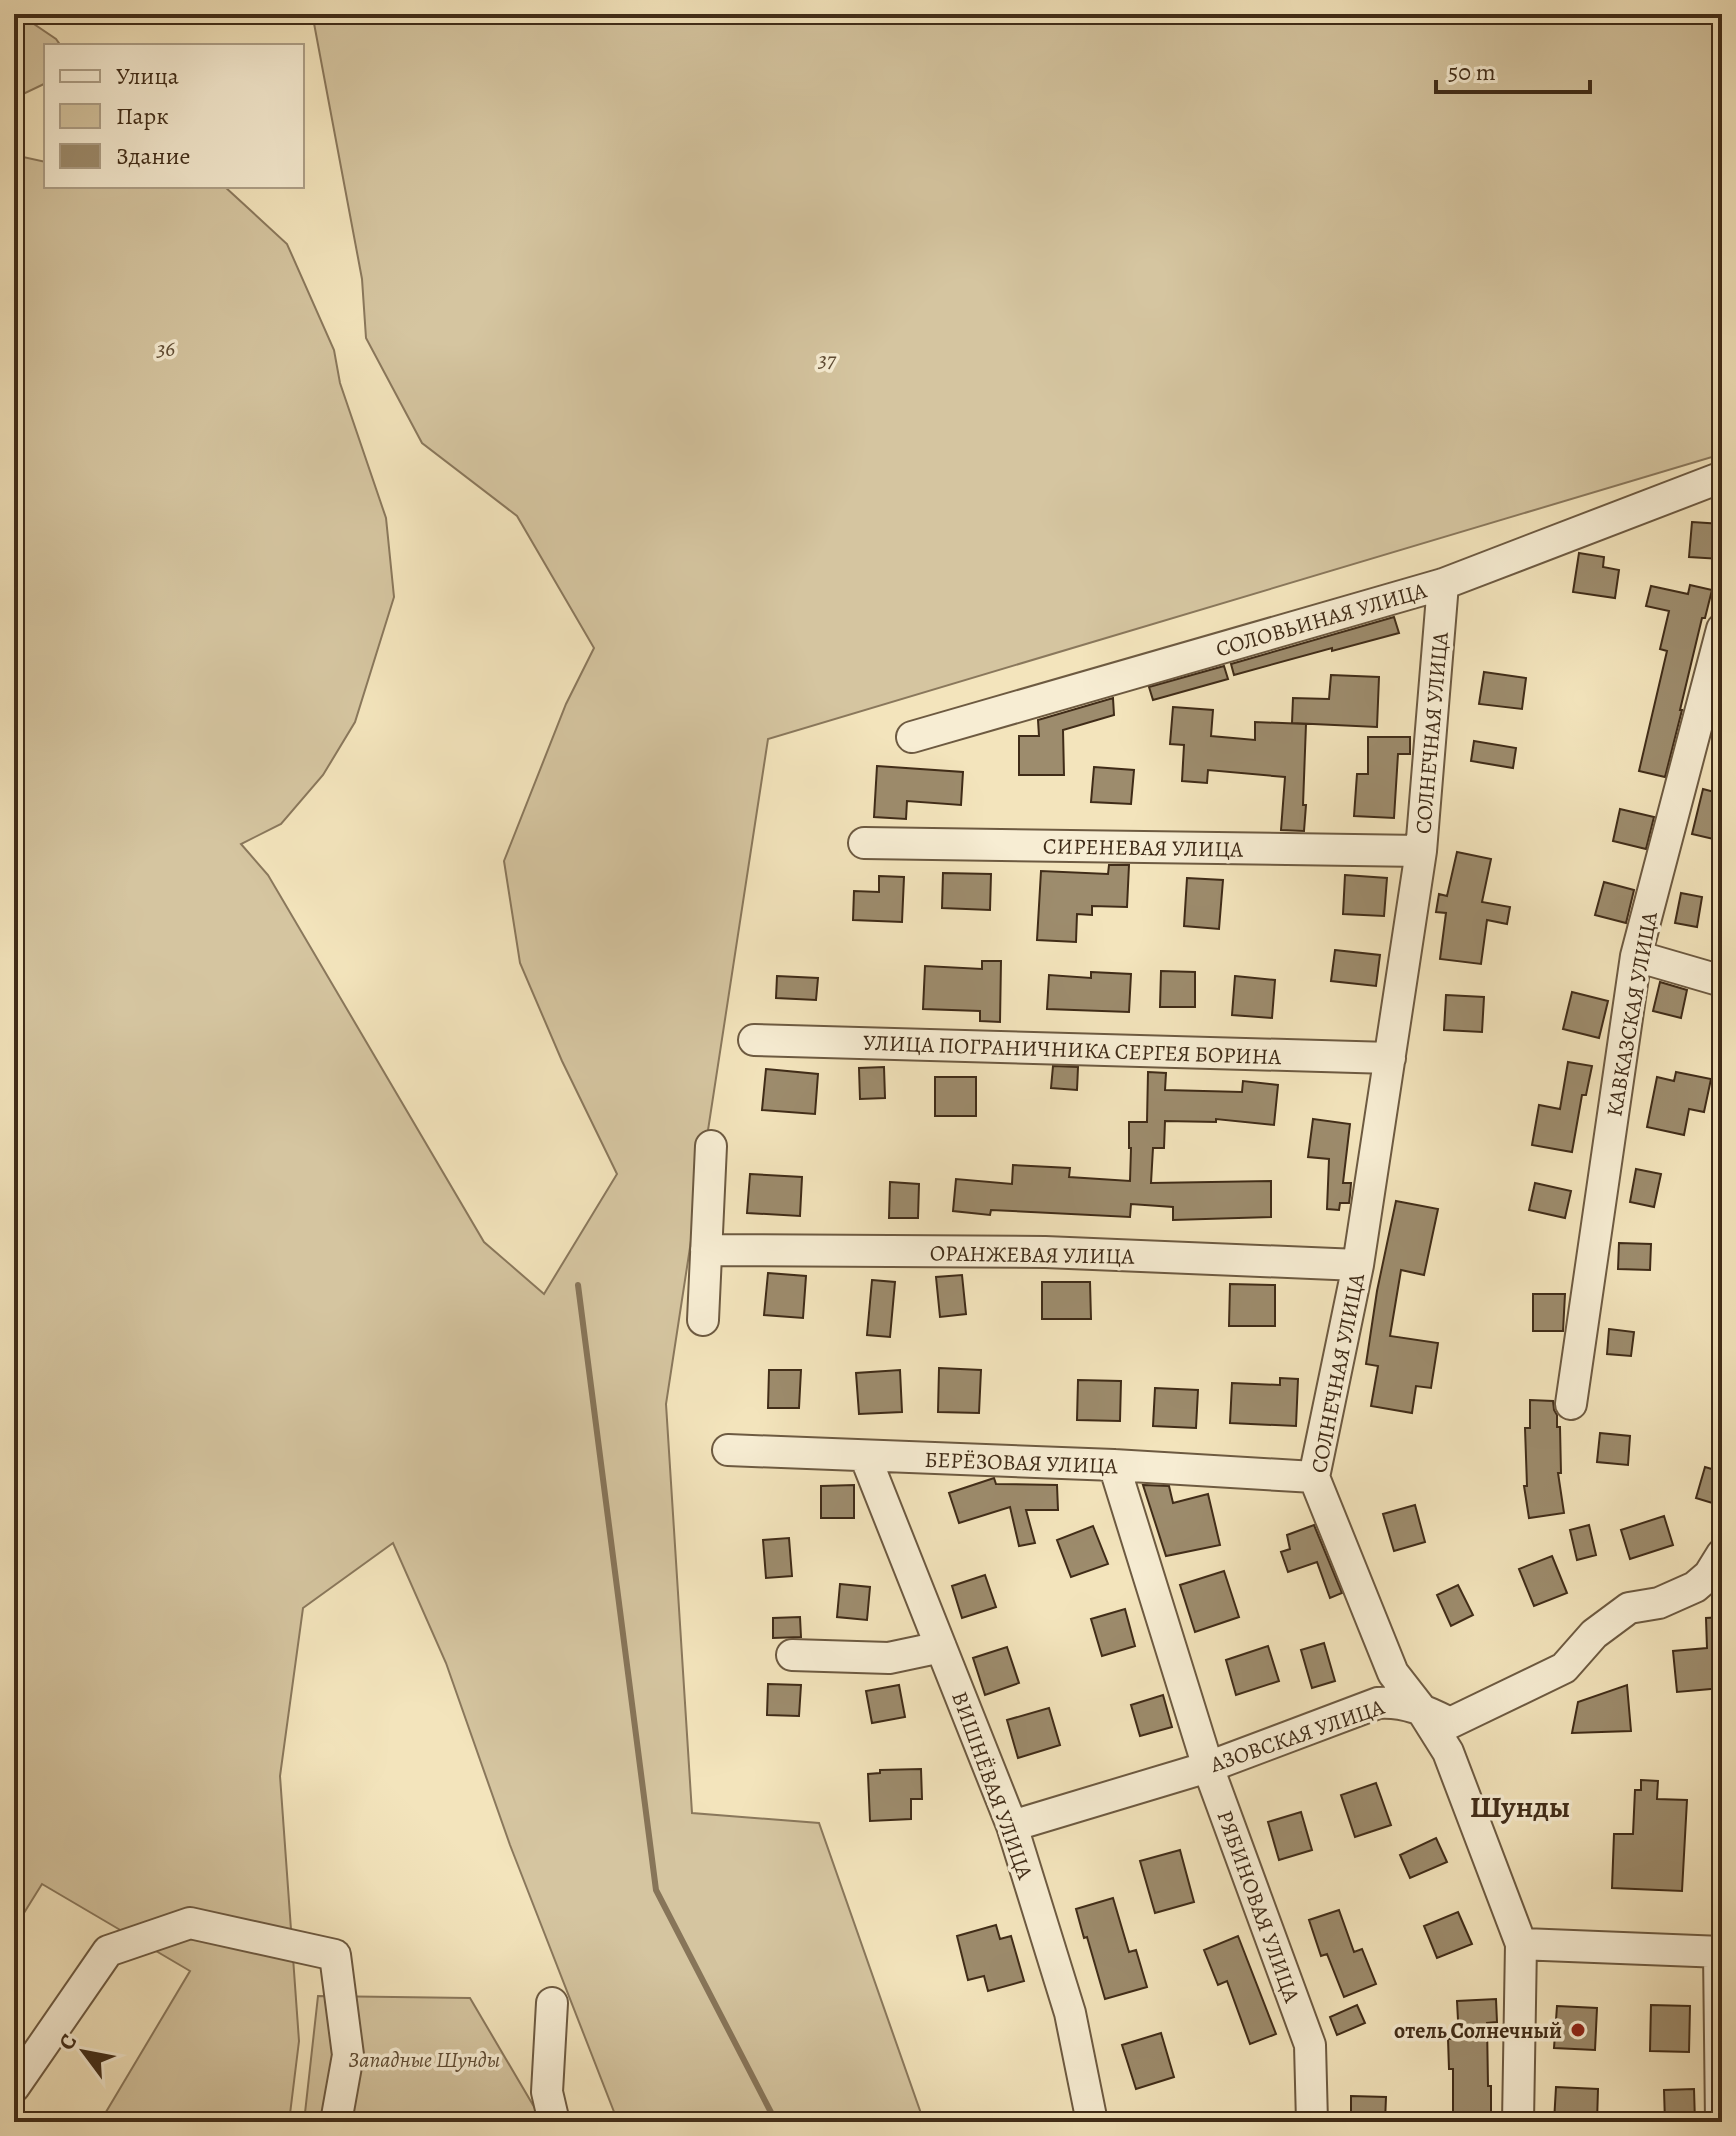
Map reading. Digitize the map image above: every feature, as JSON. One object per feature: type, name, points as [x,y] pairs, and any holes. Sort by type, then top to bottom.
[{"type":"street","name":"СОЛОВЬИНАЯ УЛИЦА","points":[[912,737],[1443,584],[1722,477]]},
{"type":"street","name":"СОЛНЕЧНАЯ УЛИЦА","points":[[1443,584],[1421,851],[1358,1265],[1314,1477],[1393,1673],[1421,1709],[1448,1752],[1521,1944],[1518,2122]]},
{"type":"street","name":"КАВКАЗСКАЯ УЛИЦА","points":[[1571,1404],[1636,956],[1722,629]]},
{"type":"street","name":"СИРЕНЕВАЯ УЛИЦА","points":[[864,843],[1421,851]]},
{"type":"street","points":[[1636,956],[1722,981]]},
{"type":"street","name":"УЛИЦА ПОГРАНИЧНИКА СЕРГЕЯ БОРИНА","points":[[754,1040],[1390,1058]]},
{"type":"street","points":[[703,1320],[711,1146]]},
{"type":"street","name":"ОРАНЖЕВАЯ УЛИЦА","points":[[706,1250],[1045,1252],[1358,1265]]},
{"type":"street","name":"БЕРЁЗОВАЯ УЛИЦА","points":[[728,1450],[1114,1465],[1314,1477]]},
{"type":"street","name":"ВИШНЁВАЯ УЛИЦА","points":[[865,1456],[1012,1826],[1070,2013],[1092,2122]]},
{"type":"street","name":"РЯБИНОВАЯ УЛИЦА","points":[[1114,1465],[1208,1767],[1310,2045],[1312,2122]]},
{"type":"street","name":"АЗОВСКАЯ УЛИЦА","points":[[1012,1826],[1208,1767],[1378,1703],[1395,1701],[1450,1723],[1564,1668],[1594,1634],[1629,1608],[1659,1603],[1695,1587],[1709,1575],[1722,1554]]},
{"type":"street","points":[[792,1655],[889,1658],[941,1647]]},
{"type":"street","points":[[14,2087],[108,1951],[190,1923],[335,1955],[348,2055],[336,2122]]},
{"type":"street","points":[[1521,1944],[1720,1952],[1721,2122]]},
{"type":"street","points":[[552,2003],[547,2092],[554,2122]]},
{"type":"green space","points":[[14,14],[19,14],[60,44],[44,44],[44,84],[14,96]]},
{"type":"green space","name":"37","points":[[306,14],[1722,14],[1722,454],[768,739],[666,1404],[692,1813],[819,1823],[924,2122],[618,2122],[510,1845],[446,1663],[393,1543],[303,1608],[280,1776],[299,2041],[289,2122],[100,2122],[190,1971],[42,1884],[14,1929],[14,155],[44,162],[44,188],[226,188],[287,244],[334,350],[340,383],[386,518],[394,597],[355,722],[323,775],[281,824],[241,844],[268,875],[484,1242],[544,1294],[617,1174],[562,1061],[520,963],[504,861],[566,704],[594,648],[517,516],[422,443],[366,338],[362,279],[313,18]]},
{"type":"green space","name":"Западные Шунды","points":[[318,1996],[470,1998],[543,2122],[304,2122]]},
{"type":"building","points":[[1692,522],[1722,524],[1721,559],[1689,557]]},
{"type":"building","points":[[1579,553],[1604,557],[1603,567],[1619,570],[1615,598],[1573,592]]},
{"type":"building","points":[[1690,585],[1712,590],[1705,618],[1702,618],[1665,777],[1639,771],[1667,651],[1660,649],[1669,611],[1646,606],[1651,586],[1688,594]]},
{"type":"building","points":[[1394,617],[1399,633],[1234,675],[1231,664]]},
{"type":"building","points":[[1224,666],[1228,679],[1153,700],[1149,687]]},
{"type":"building","points":[[1484,672],[1526,678],[1522,709],[1479,704]]},
{"type":"building","points":[[1331,675],[1379,677],[1377,727],[1292,723],[1293,698],[1329,699]]},
{"type":"building","points":[[1113,698],[1114,715],[1063,730],[1064,775],[1019,775],[1019,736],[1039,736],[1038,720]]},
{"type":"building","points":[[1173,707],[1213,710],[1211,736],[1255,740],[1255,722],[1306,724],[1304,831],[1281,830],[1285,777],[1208,770],[1207,783],[1182,781],[1184,745],[1170,744]]},
{"type":"building","points":[[1368,737],[1410,737],[1410,754],[1398,754],[1394,818],[1354,816],[1357,774],[1368,774]]},
{"type":"building","points":[[1474,741],[1516,748],[1513,768],[1471,761]]},
{"type":"building","points":[[877,766],[963,772],[961,805],[907,801],[906,819],[874,817]]},
{"type":"building","points":[[1094,767],[1134,770],[1131,804],[1091,802]]},
{"type":"building","points":[[1703,789],[1722,794],[1722,841],[1692,834]]},
{"type":"building","points":[[1620,809],[1654,817],[1646,849],[1613,841]]},
{"type":"building","points":[[1457,852],[1491,859],[1482,902],[1510,907],[1507,924],[1487,920],[1481,964],[1440,959],[1446,913],[1436,912],[1439,894],[1447,896]]},
{"type":"building","points":[[1109,865],[1129,865],[1127,907],[1092,906],[1092,915],[1077,914],[1076,942],[1037,940],[1041,871],[1108,874]]},
{"type":"building","points":[[943,873],[991,874],[990,910],[942,908]]},
{"type":"building","points":[[1345,875],[1387,878],[1384,916],[1343,914]]},
{"type":"building","points":[[879,876],[904,877],[902,922],[853,920],[854,891],[879,892]]},
{"type":"building","points":[[1187,878],[1223,880],[1219,929],[1184,926]]},
{"type":"building","points":[[1604,882],[1634,890],[1626,923],[1595,915]]},
{"type":"building","points":[[1681,893],[1702,897],[1697,927],[1675,923]]},
{"type":"building","points":[[1335,950],[1380,955],[1376,986],[1331,981]]},
{"type":"building","points":[[982,961],[1001,961],[1000,1022],[980,1021],[980,1011],[923,1009],[925,966],[982,969]]},
{"type":"building","points":[[1161,971],[1195,972],[1195,1007],[1160,1007]]},
{"type":"building","points":[[1091,972],[1131,974],[1129,1012],[1047,1009],[1049,975],[1091,978]]},
{"type":"building","points":[[777,976],[818,978],[816,1000],[776,998]]},
{"type":"building","points":[[1235,976],[1275,980],[1272,1018],[1232,1015]]},
{"type":"building","points":[[1660,982],[1687,990],[1681,1018],[1653,1011]]},
{"type":"building","points":[[1572,992],[1608,1001],[1599,1038],[1563,1029]]},
{"type":"building","points":[[1446,995],[1484,997],[1482,1032],[1444,1030]]},
{"type":"building","points":[[1568,1062],[1592,1066],[1586,1095],[1582,1095],[1572,1152],[1532,1145],[1539,1105],[1560,1109]]},
{"type":"building","points":[[1053,1066],[1078,1067],[1077,1090],[1051,1088]]},
{"type":"building","points":[[884,1067],[885,1098],[860,1099],[859,1068]]},
{"type":"building","points":[[766,1069],[818,1074],[815,1114],[762,1110]]},
{"type":"building","points":[[1148,1072],[1166,1073],[1165,1090],[1242,1092],[1243,1081],[1278,1085],[1274,1125],[1216,1119],[1216,1122],[1165,1121],[1164,1148],[1153,1148],[1151,1183],[1271,1181],[1271,1217],[1173,1220],[1173,1207],[1131,1204],[1130,1217],[991,1210],[990,1215],[953,1211],[956,1179],[1012,1184],[1013,1165],[1070,1168],[1069,1177],[1130,1181],[1129,1122],[1147,1122]]},
{"type":"building","points":[[1676,1072],[1711,1079],[1704,1112],[1689,1109],[1684,1135],[1647,1127],[1657,1077],[1674,1081]]},
{"type":"building","points":[[935,1077],[976,1077],[976,1116],[935,1116]]},
{"type":"building","points":[[1313,1119],[1350,1124],[1343,1183],[1351,1183],[1349,1203],[1340,1203],[1339,1210],[1327,1209],[1329,1159],[1308,1157]]},
{"type":"building","points":[[1636,1169],[1661,1174],[1654,1207],[1630,1202]]},
{"type":"building","points":[[750,1174],[802,1177],[800,1216],[747,1213]]},
{"type":"building","points":[[890,1182],[919,1184],[918,1218],[889,1218]]},
{"type":"building","points":[[1535,1183],[1571,1191],[1565,1218],[1529,1210]]},
{"type":"building","points":[[1396,1201],[1438,1209],[1424,1275],[1401,1270],[1390,1336],[1438,1343],[1431,1388],[1416,1386],[1412,1413],[1371,1406],[1378,1366],[1366,1364]]},
{"type":"building","points":[[1619,1243],[1651,1244],[1650,1270],[1618,1269]]},
{"type":"building","points":[[768,1273],[806,1276],[803,1318],[764,1315]]},
{"type":"building","points":[[962,1275],[966,1314],[940,1317],[936,1277]]},
{"type":"building","points":[[872,1280],[895,1282],[890,1337],[867,1335]]},
{"type":"building","points":[[1042,1282],[1090,1282],[1091,1319],[1042,1319]]},
{"type":"building","points":[[1230,1284],[1275,1285],[1275,1326],[1229,1326]]},
{"type":"building","points":[[1533,1294],[1565,1294],[1563,1331],[1533,1331]]},
{"type":"building","points":[[1609,1329],[1634,1332],[1631,1356],[1607,1354]]},
{"type":"building","points":[[939,1368],[981,1370],[979,1413],[938,1412]]},
{"type":"building","points":[[769,1370],[801,1370],[799,1408],[768,1408]]},
{"type":"building","points":[[900,1370],[902,1412],[859,1414],[856,1373]]},
{"type":"building","points":[[1280,1378],[1298,1379],[1296,1426],[1230,1423],[1232,1383],[1280,1385]]},
{"type":"building","points":[[1078,1380],[1121,1381],[1120,1421],[1077,1420]]},
{"type":"building","points":[[1155,1388],[1198,1390],[1196,1428],[1153,1426]]},
{"type":"building","points":[[1530,1400],[1553,1401],[1557,1427],[1560,1427],[1561,1473],[1558,1473],[1564,1513],[1529,1518],[1524,1486],[1527,1486],[1525,1428],[1530,1428]]},
{"type":"building","points":[[1600,1433],[1630,1436],[1628,1465],[1597,1462]]},
{"type":"building","points":[[1705,1467],[1722,1472],[1722,1506],[1696,1498]]},
{"type":"building","points":[[994,1478],[996,1484],[1057,1485],[1058,1510],[1026,1510],[1035,1543],[1019,1546],[1010,1507],[959,1523],[949,1493]]},
{"type":"building","points":[[854,1485],[854,1518],[821,1518],[821,1486]]},
{"type":"building","points":[[1143,1485],[1169,1486],[1173,1503],[1208,1494],[1220,1545],[1166,1556]]},
{"type":"building","points":[[1415,1505],[1425,1542],[1394,1551],[1383,1514]]},
{"type":"building","points":[[1664,1516],[1673,1545],[1630,1559],[1621,1530]]},
{"type":"building","points":[[1314,1525],[1342,1593],[1330,1598],[1317,1562],[1288,1572],[1281,1552],[1290,1549],[1287,1535]]},
{"type":"building","points":[[1589,1525],[1596,1555],[1577,1560],[1570,1530]]},
{"type":"building","points":[[1093,1526],[1108,1564],[1071,1577],[1057,1540]]},
{"type":"building","points":[[789,1538],[792,1576],[766,1578],[763,1540]]},
{"type":"building","points":[[1552,1556],[1567,1593],[1534,1606],[1519,1569]]},
{"type":"building","points":[[1224,1571],[1239,1617],[1195,1632],[1180,1585]]},
{"type":"building","points":[[985,1575],[996,1607],[962,1618],[952,1586]]},
{"type":"building","points":[[840,1584],[870,1587],[867,1620],[837,1617]]},
{"type":"building","points":[[1458,1585],[1473,1615],[1451,1626],[1437,1595]]},
{"type":"building","points":[[1125,1609],[1135,1646],[1102,1656],[1091,1619]]},
{"type":"building","points":[[800,1617],[801,1637],[773,1638],[773,1618]]},
{"type":"building","points":[[1722,1617],[1722,1688],[1677,1692],[1673,1651],[1707,1648],[1706,1618]]},
{"type":"building","points":[[1324,1643],[1335,1681],[1312,1688],[1301,1650]]},
{"type":"building","points":[[1268,1646],[1279,1681],[1236,1695],[1226,1660]]},
{"type":"building","points":[[1007,1647],[1019,1683],[985,1695],[973,1658]]},
{"type":"building","points":[[768,1684],[801,1685],[799,1716],[767,1715]]},
{"type":"building","points":[[899,1685],[905,1717],[872,1723],[866,1691]]},
{"type":"building","points":[[1627,1685],[1631,1731],[1572,1733],[1578,1702]]},
{"type":"building","points":[[1163,1695],[1172,1727],[1140,1736],[1131,1705]]},
{"type":"building","points":[[1049,1708],[1060,1745],[1018,1758],[1007,1720]]},
{"type":"building","points":[[921,1769],[922,1799],[911,1799],[911,1819],[870,1821],[868,1774],[880,1773],[880,1770]]},
{"type":"building","points":[[1641,1780],[1658,1781],[1657,1799],[1687,1800],[1682,1891],[1612,1888],[1614,1834],[1633,1834],[1635,1790],[1641,1790]]},
{"type":"building","points":[[1376,1783],[1391,1825],[1355,1837],[1341,1795]]},
{"type":"building","points":[[1301,1812],[1312,1850],[1279,1860],[1268,1822]]},
{"type":"building","points":[[1436,1838],[1447,1862],[1410,1878],[1400,1855]]},
{"type":"building","points":[[1180,1850],[1194,1902],[1155,1913],[1140,1861]]},
{"type":"building","points":[[1113,1898],[1129,1952],[1136,1950],[1147,1987],[1105,1999],[1076,1909]]},
{"type":"building","points":[[1339,1910],[1354,1952],[1362,1949],[1376,1984],[1344,1997],[1327,1954],[1321,1956],[1309,1920]]},
{"type":"building","points":[[1458,1912],[1472,1944],[1437,1958],[1424,1926]]},
{"type":"building","points":[[996,1925],[1000,1939],[1011,1936],[1024,1981],[988,1991],[984,1976],[968,1980],[957,1936]]},
{"type":"building","points":[[1238,1936],[1276,2034],[1250,2044],[1227,1981],[1218,1985],[1204,1950]]},
{"type":"building","points":[[1496,1999],[1497,2022],[1487,2023],[1491,2122],[1453,2122],[1453,2069],[1449,2069],[1448,2039],[1459,2039],[1457,2001]]},
{"type":"building","points":[[1357,2005],[1365,2023],[1337,2035],[1330,2017]]},
{"type":"building","points":[[1651,2005],[1690,2006],[1689,2052],[1650,2051]]},
{"type":"building","points":[[1557,2006],[1597,2008],[1595,2050],[1554,2048]]},
{"type":"building","points":[[1161,2033],[1174,2077],[1136,2089],[1122,2045]]},
{"type":"building","points":[[1556,2087],[1598,2089],[1597,2122],[1554,2122]]},
{"type":"building","points":[[1694,2089],[1695,2122],[1665,2122],[1664,2090]]},
{"type":"building","points":[[1351,2096],[1386,2097],[1385,2122],[1351,2122]]},
{"type":"waterway","points":[[578,1285],[656,1890],[776,2122]]},
{"type":"place","name":"отель Солнечный","points":[[1578,2030]]},
{"type":"district","name":"Шунды","points":[[1520,1807]]},
{"type":"park label","name":"36","points":[[166,348]]}]
